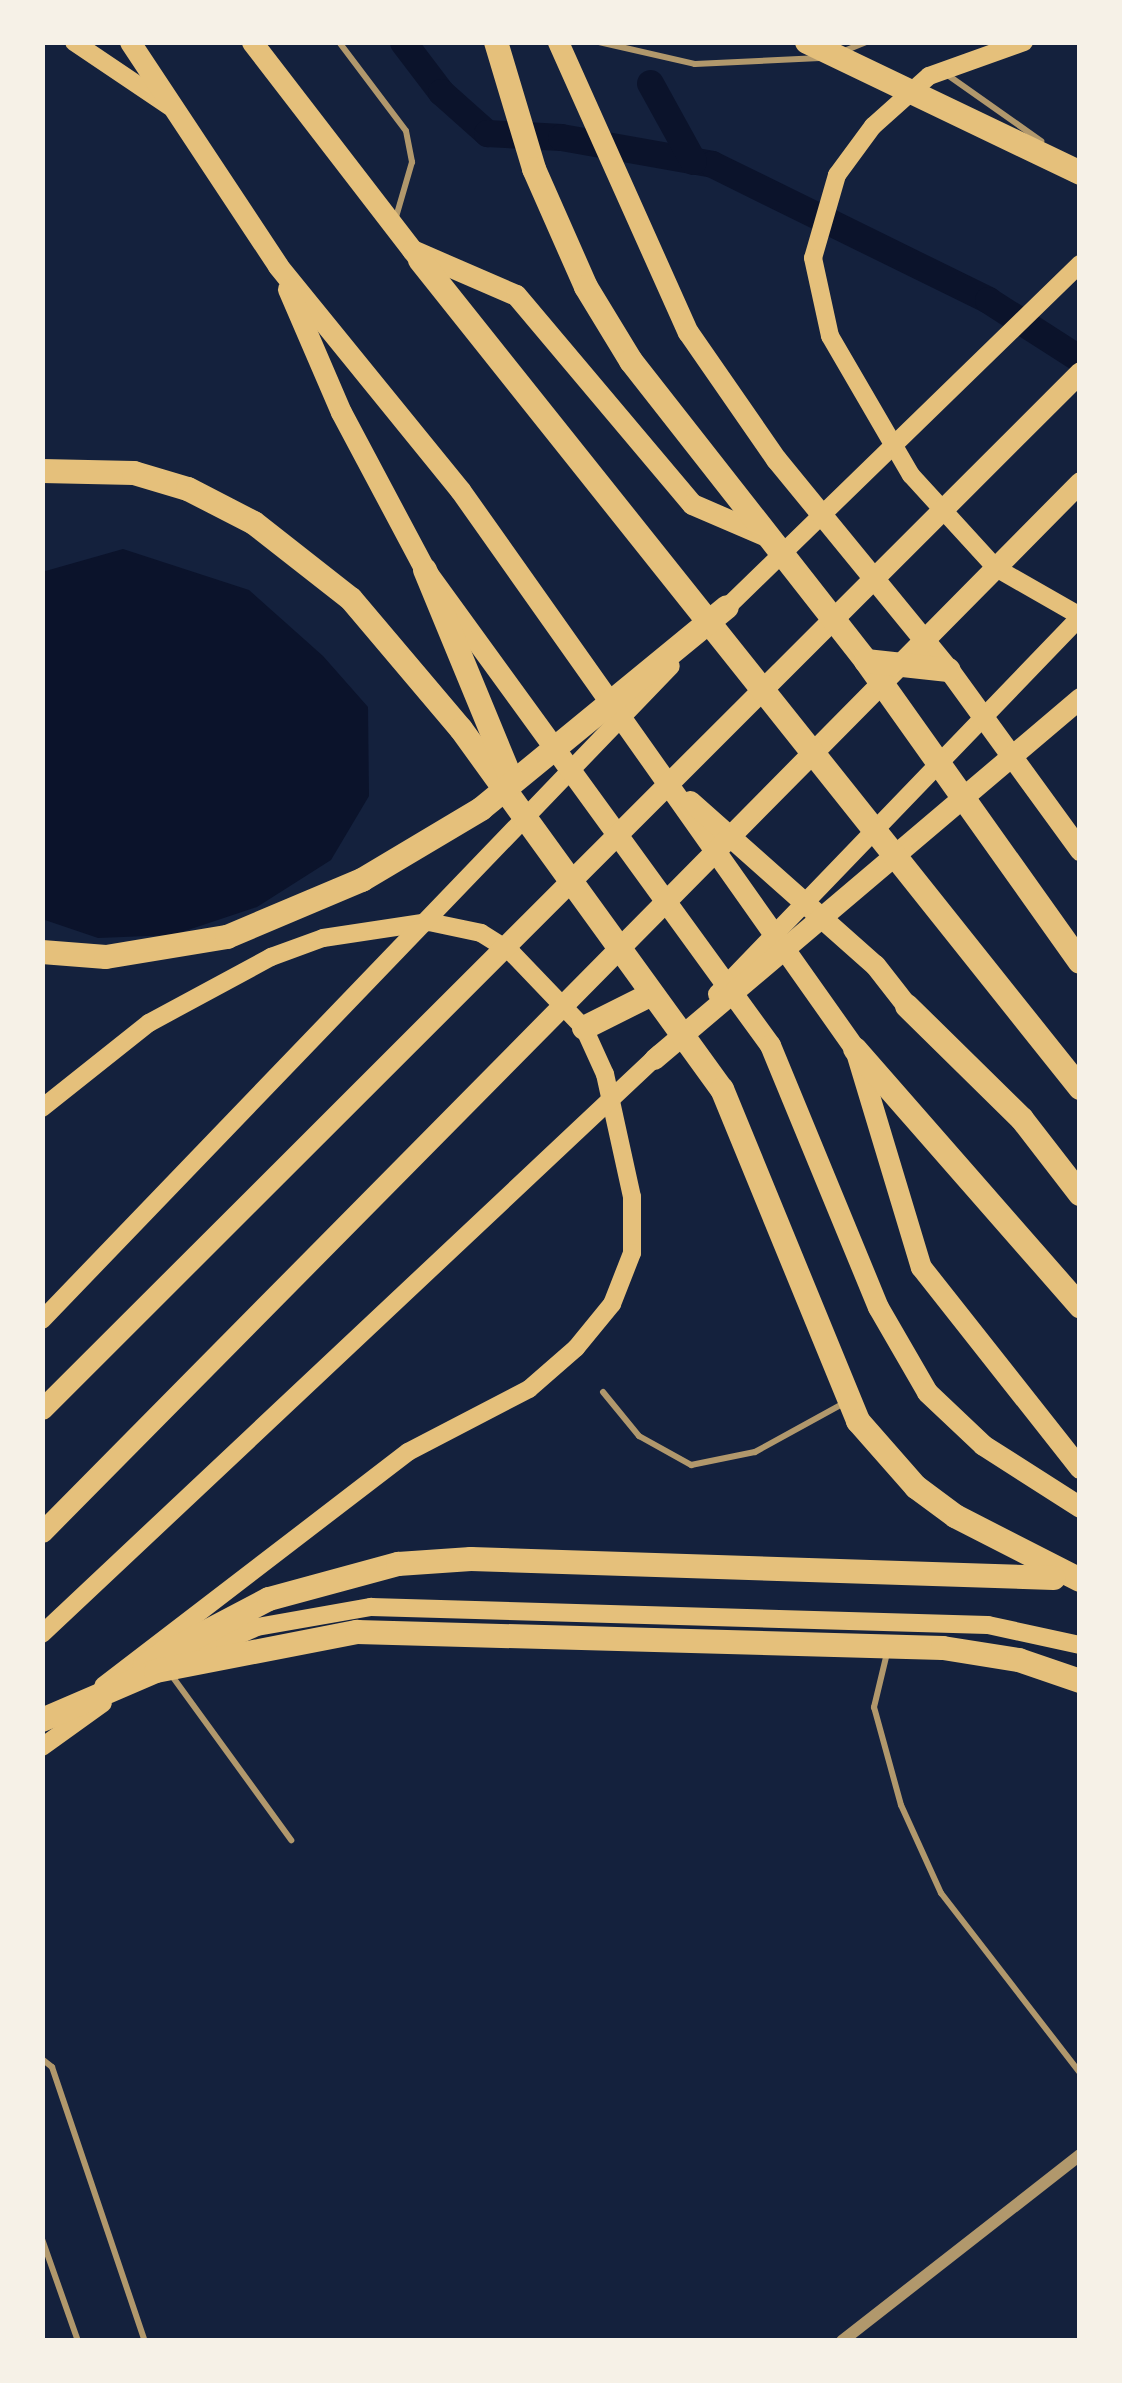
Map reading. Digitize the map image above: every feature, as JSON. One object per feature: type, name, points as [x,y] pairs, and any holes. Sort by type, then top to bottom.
[{"type":"highway","points":[[130,42],[278,266],[460,490],[855,1049],[1080,1306]]},
{"type":"highway","points":[[252,42],[416,255],[1080,1088]]},
{"type":"highway","points":[[496,42],[534,169],[586,287],[631,361],[866,661],[1080,962]]},
{"type":"highway","points":[[558,42],[700,351],[776,459],[949,670],[1080,850]]},
{"type":"highway","points":[[808,42],[1080,173]]},
{"type":"highway","points":[[416,255],[516,295],[692,504],[764,535]]},
{"type":"highway","points":[[278,266],[340,412],[424,570],[531,824]]},
{"type":"highway","points":[[42,1409],[1080,372]]},
{"type":"highway","points":[[42,471],[134,473],[188,489],[254,523],[351,599],[531,824],[722,1089],[848,1401],[916,1486],[993,1540],[1080,1581]]},
{"type":"highway","points":[[42,1532],[1080,482]]},
{"type":"highway","points":[[424,570],[744,1001],[820,1155],[878,1307],[927,1392],[983,1445],[1080,1508]]},
{"type":"highway","points":[[42,952],[106,957],[227,937],[362,880],[482,809],[727,607]]},
{"type":"highway","points":[[866,661],[949,670]]},
{"type":"highway","points":[[654,1059],[1080,698]]},
{"type":"highway","points":[[661,774],[875,964],[907,1006],[1022,1119],[1080,1194]]},
{"type":"highway","points":[[584,1028],[652,994]]},
{"type":"highway","points":[[855,1049],[921,1267],[1080,1468]]},
{"type":"highway","points":[[97,1691],[269,1598],[398,1564],[972,1571],[1080,1581]]},
{"type":"highway","points":[[42,1720],[156,1671],[357,1632],[943,1648],[1018,1660],[1080,1681]]},
{"type":"main road","points":[[74,42],[178,112]]},
{"type":"main road","points":[[42,1634],[654,1059],[1080,616],[995,568],[911,475],[830,336],[813,258],[837,175],[872,126],[941,70],[1024,42]]},
{"type":"main road","points":[[42,1319],[727,607],[1080,264]]},
{"type":"main road","points":[[42,1108],[105,1054],[206,989],[322,938],[429,922],[481,933],[547,983],[584,1028],[605,1075],[632,1197],[632,1252],[612,1304],[529,1389],[408,1452],[42,1735]]},
{"type":"main road","points":[[42,1748],[166,1668],[257,1627],[371,1607],[895,1620],[1035,1630],[1080,1645]]},
{"type":"street","points":[[842,2341],[1080,2155]]},
{"type":"lane","points":[[338,42],[406,131],[412,162],[394,224]]},
{"type":"lane","points":[[599,42],[694,64],[736,65],[834,56],[866,42]]},
{"type":"lane","points":[[941,70],[1080,161]]},
{"type":"lane","points":[[603,1392],[640,1436],[692,1465],[755,1452],[848,1401]]},
{"type":"lane","points":[[895,1620],[874,1707],[901,1805],[941,1893],[1080,2074]]},
{"type":"lane","points":[[166,1668],[291,1840]]},
{"type":"lane","points":[[42,2059],[52,2067],[145,2341]]},
{"type":"lane","points":[[42,2239],[78,2341]]},
{"type":"water","points":[[123,549],[249,590],[323,656],[368,707],[369,796],[331,860],[257,907],[173,935],[98,938],[42,919],[42,572]]},
{"type":"waterway","points":[[403,42],[441,92],[487,133],[561,137],[712,164],[988,300],[1080,359]]},
{"type":"waterway","points":[[650,83],[693,161]]}]
